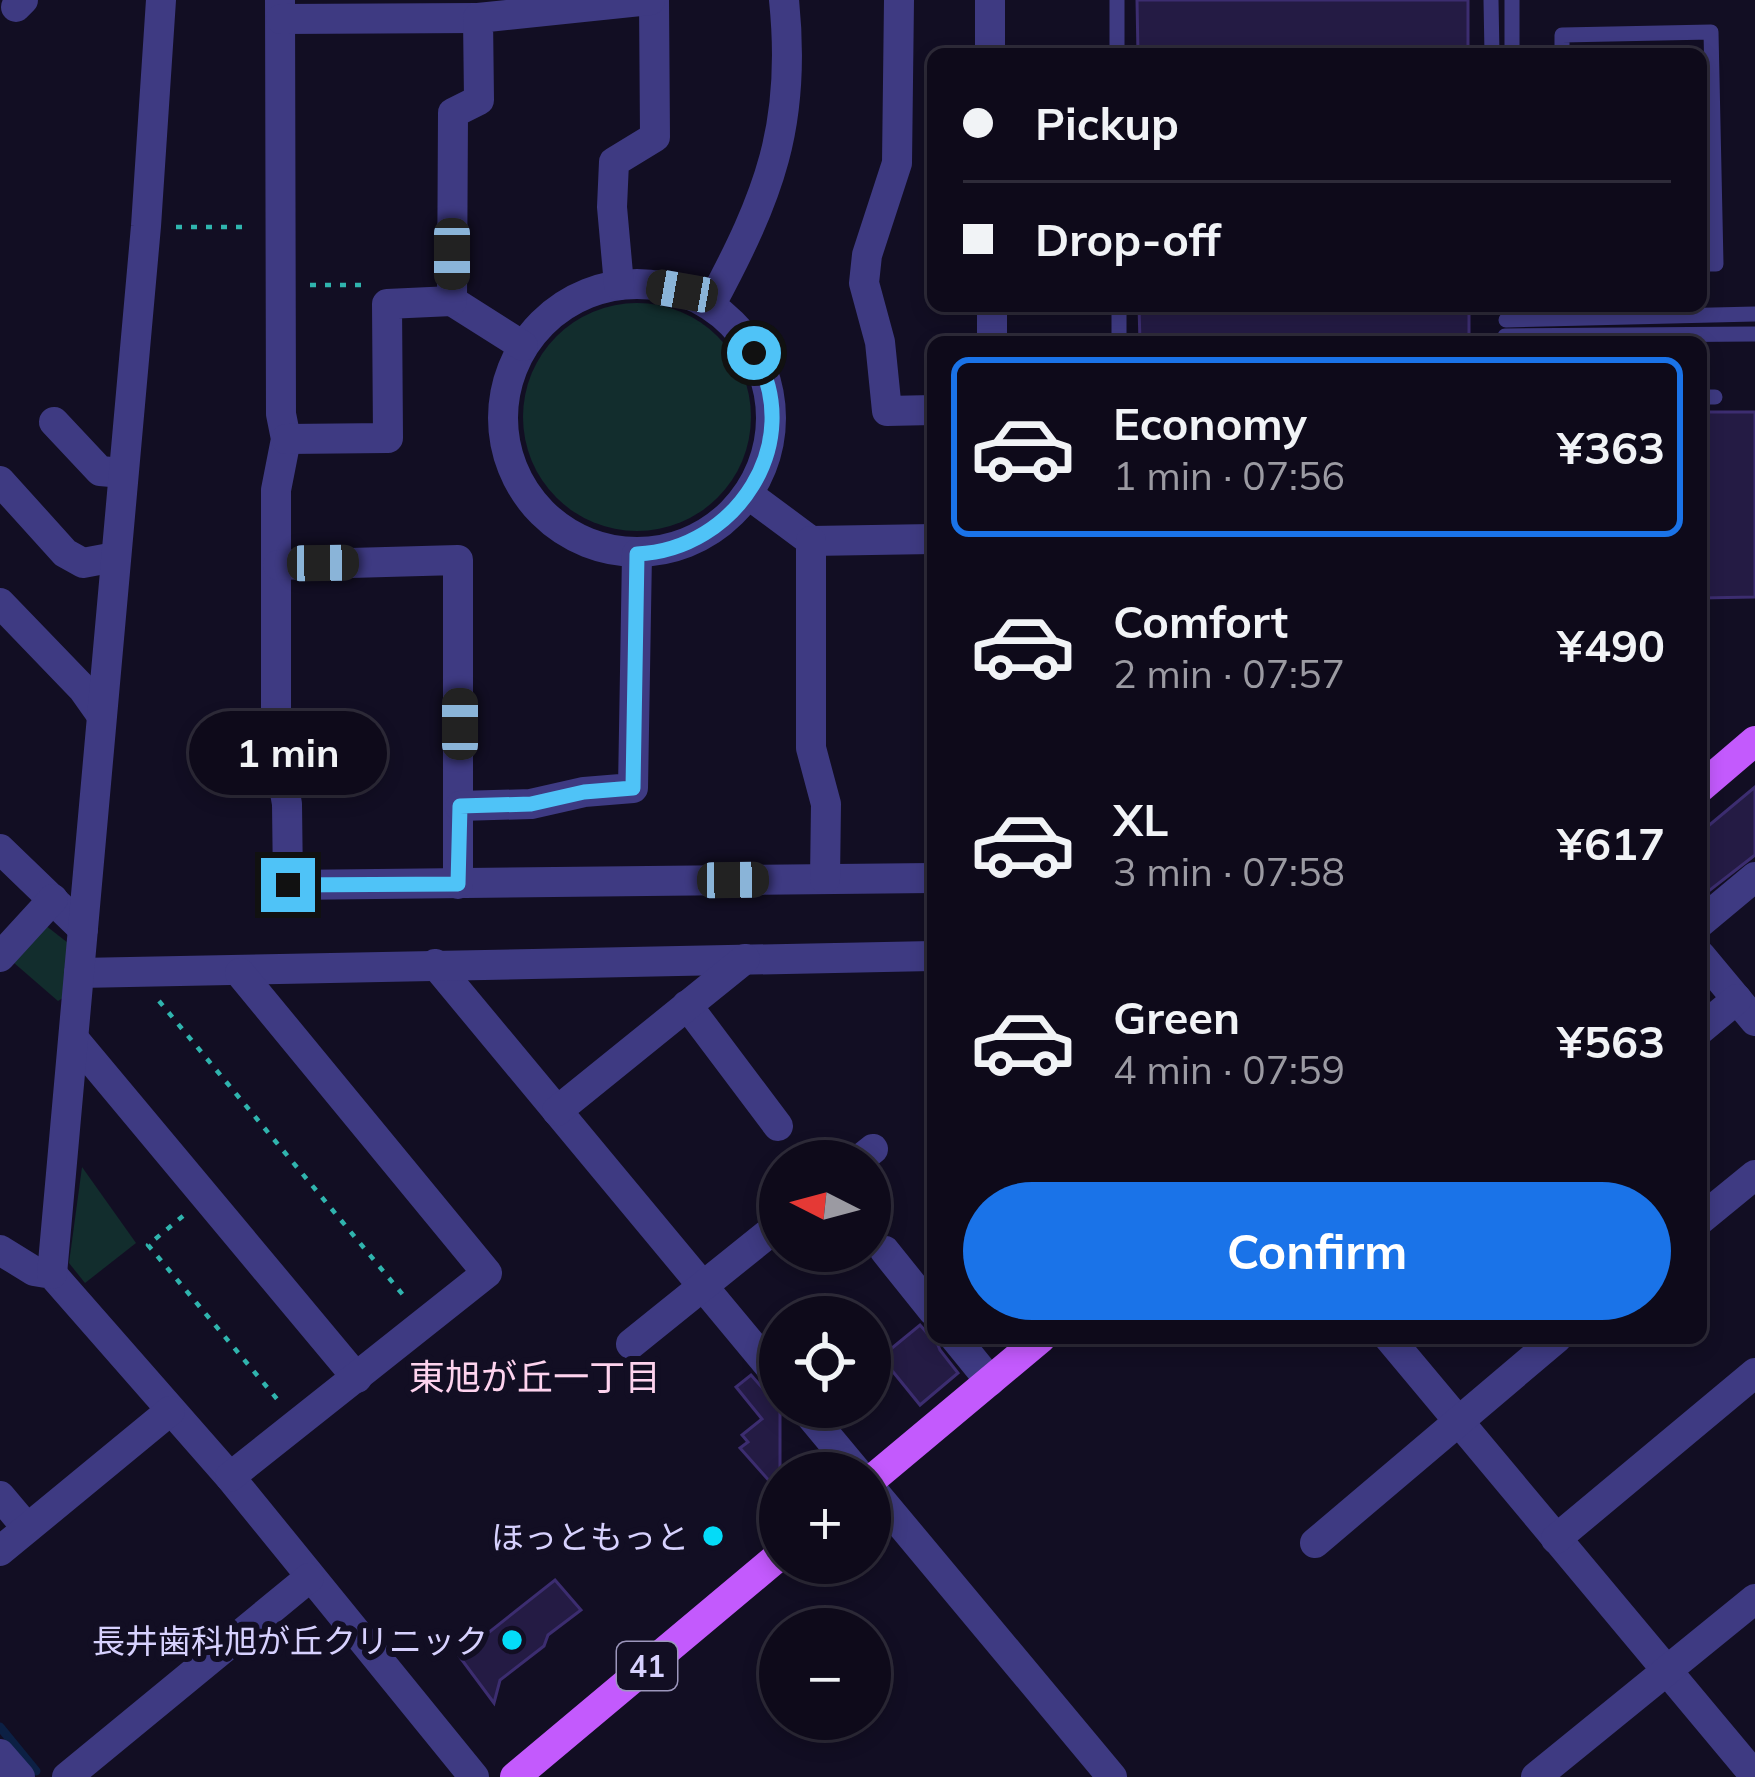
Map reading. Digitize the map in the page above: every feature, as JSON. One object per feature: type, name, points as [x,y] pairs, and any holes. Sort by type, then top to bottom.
[{"type":"main road","points":[[1707,782],[1755,741]]},
{"type":"main road","points":[[891,1466],[1034,1344]]},
{"type":"main road","name":"41","points":[[515,1777],[759,1573]]},
{"type":"street","points":[[52,1274],[146,226],[161,0]]},
{"type":"street","points":[[619,285],[612,207],[614,163],[655,137],[652,0],[478,17],[280,10],[281,414],[286,439],[276,490],[276,741],[287,804],[288,885],[927,878]]},
{"type":"street","points":[[711,304],[750,233],[778,152],[789,67],[784,0]]},
{"type":"street","points":[[898,0],[896,163],[867,255],[864,283],[880,342],[887,410],[927,410]]},
{"type":"street","points":[[990,0],[991,48]]},
{"type":"street","points":[[452,302],[453,113],[479,100],[478,17]]},
{"type":"street","points":[[619,285],[682,291],[711,304],[746,340],[770,392],[771,431],[749,496],[730,516],[702,534],[669,549],[637,554],[604,548],[570,534],[520,488],[507,458],[505,413],[513,365],[523,346],[566,306],[619,285]]},
{"type":"street","points":[[286,439],[388,438],[387,304],[452,302],[523,346]]},
{"type":"street","points":[[54,422],[100,471],[123,473]]},
{"type":"street","points":[[0,482],[65,553],[82,562],[115,557]]},
{"type":"street","points":[[749,496],[811,541],[927,539]]},
{"type":"street","points":[[811,541],[811,748],[826,804],[825,879]]},
{"type":"street","points":[[460,806],[531,804],[584,792],[633,788],[637,554]]},
{"type":"street","points":[[278,565],[458,560],[458,884]]},
{"type":"street","points":[[0,603],[100,713]]},
{"type":"street","points":[[0,849],[82,928]]},
{"type":"street","points":[[1707,917],[1755,877]]},
{"type":"street","points":[[0,957],[52,899]]},
{"type":"street","points":[[80,973],[927,956]]},
{"type":"street","points":[[557,1111],[745,959]]},
{"type":"street","points":[[1707,963],[1746,1010],[1707,1026]]},
{"type":"street","points":[[435,964],[759,1354]]},
{"type":"street","points":[[230,1478],[487,1273],[240,973]]},
{"type":"street","points":[[687,1005],[778,1126]]},
{"type":"street","points":[[74,1039],[357,1378]]},
{"type":"street","points":[[1707,1214],[1755,1174]]},
{"type":"street","points":[[631,1344],[759,1242]]},
{"type":"street","points":[[0,1250],[34,1271],[52,1274],[230,1478],[474,1777]]},
{"type":"street","points":[[891,1259],[927,1304]]},
{"type":"street","points":[[960,1344],[990,1381]]},
{"type":"street","points":[[1394,1344],[1755,1776]]},
{"type":"street","points":[[1315,1543],[1550,1344]]},
{"type":"street","points":[[1556,1539],[1755,1373]]},
{"type":"street","points":[[0,1551],[170,1411]]},
{"type":"street","points":[[820,1428],[840,1452]]},
{"type":"street","points":[[0,1496],[27,1528]]},
{"type":"street","points":[[891,1509],[1112,1777]]},
{"type":"street","points":[[67,1777],[309,1577]]},
{"type":"street","points":[[1536,1777],[1755,1599]]},
{"type":"street","points":[[0,1754],[20,1777]]},
{"type":"lane","points":[[1117,0],[1117,48]]},
{"type":"lane","points":[[1491,0],[1492,48]]},
{"type":"lane","points":[[1512,0],[1512,48]]},
{"type":"lane","points":[[1562,48],[1562,35],[1711,32],[1708,188],[1716,264],[1707,264]]},
{"type":"lane","points":[[1572,327],[1755,314]]},
{"type":"lane","points":[[1505,326],[1755,334]]},
{"type":"path","points":[[146,226],[283,227]]},
{"type":"path","points":[[136,973],[425,1322]]},
{"type":"path","points":[[206,1197],[148,1245],[298,1424]]},
{"type":"green space","points":[[637,303],[681,312],[718,336],[742,373],[751,417],[742,461],[718,498],[681,522],[637,531],[593,522],[556,498],[532,461],[523,417],[532,373],[556,336],[593,312]]},
{"type":"green space","points":[[45,925],[68,943],[63,998],[58,1001],[13,962]]},
{"type":"green space","points":[[82,1167],[136,1243],[85,1283],[69,1263]]},
{"type":"building","points":[[1137,0],[1468,0],[1468,48],[1138,48]]},
{"type":"building","points":[[1139,312],[1469,312],[1469,336],[1140,336]]},
{"type":"building","points":[[1707,412],[1755,412],[1755,597],[1707,598]]},
{"type":"building","points":[[1755,787],[1755,855],[1707,892],[1707,827]]},
{"type":"building","points":[[920,1325],[927,1333],[927,1344],[938,1344],[958,1373],[920,1405],[891,1369],[891,1349]]},
{"type":"building","points":[[751,1375],[759,1384],[759,1415],[736,1387]]},
{"type":"building","points":[[759,1421],[759,1428],[780,1428],[780,1452],[759,1452],[759,1469],[740,1448],[748,1442],[742,1435]]},
{"type":"building","name":"長井歯科旭が丘クリニック","points":[[555,1580],[581,1610],[500,1680],[494,1703],[459,1656]]},
{"type":"waterway","points":[[0,1727],[36,1771]]},
{"type":"place","name":"ほっともっと","points":[[713,1536]]},
{"type":"place","name":"長井歯科旭が丘クリニック","points":[[512,1640]]},
{"type":"district","name":"東旭が丘一丁目","points":[[535,1376]]},
{"type":"route","points":[[288,885],[458,884],[460,806],[531,804],[584,792],[633,788],[637,554],[653,554],[702,534],[730,516],[749,496],[766,452],[772,408],[766,378],[754,353]]}]
